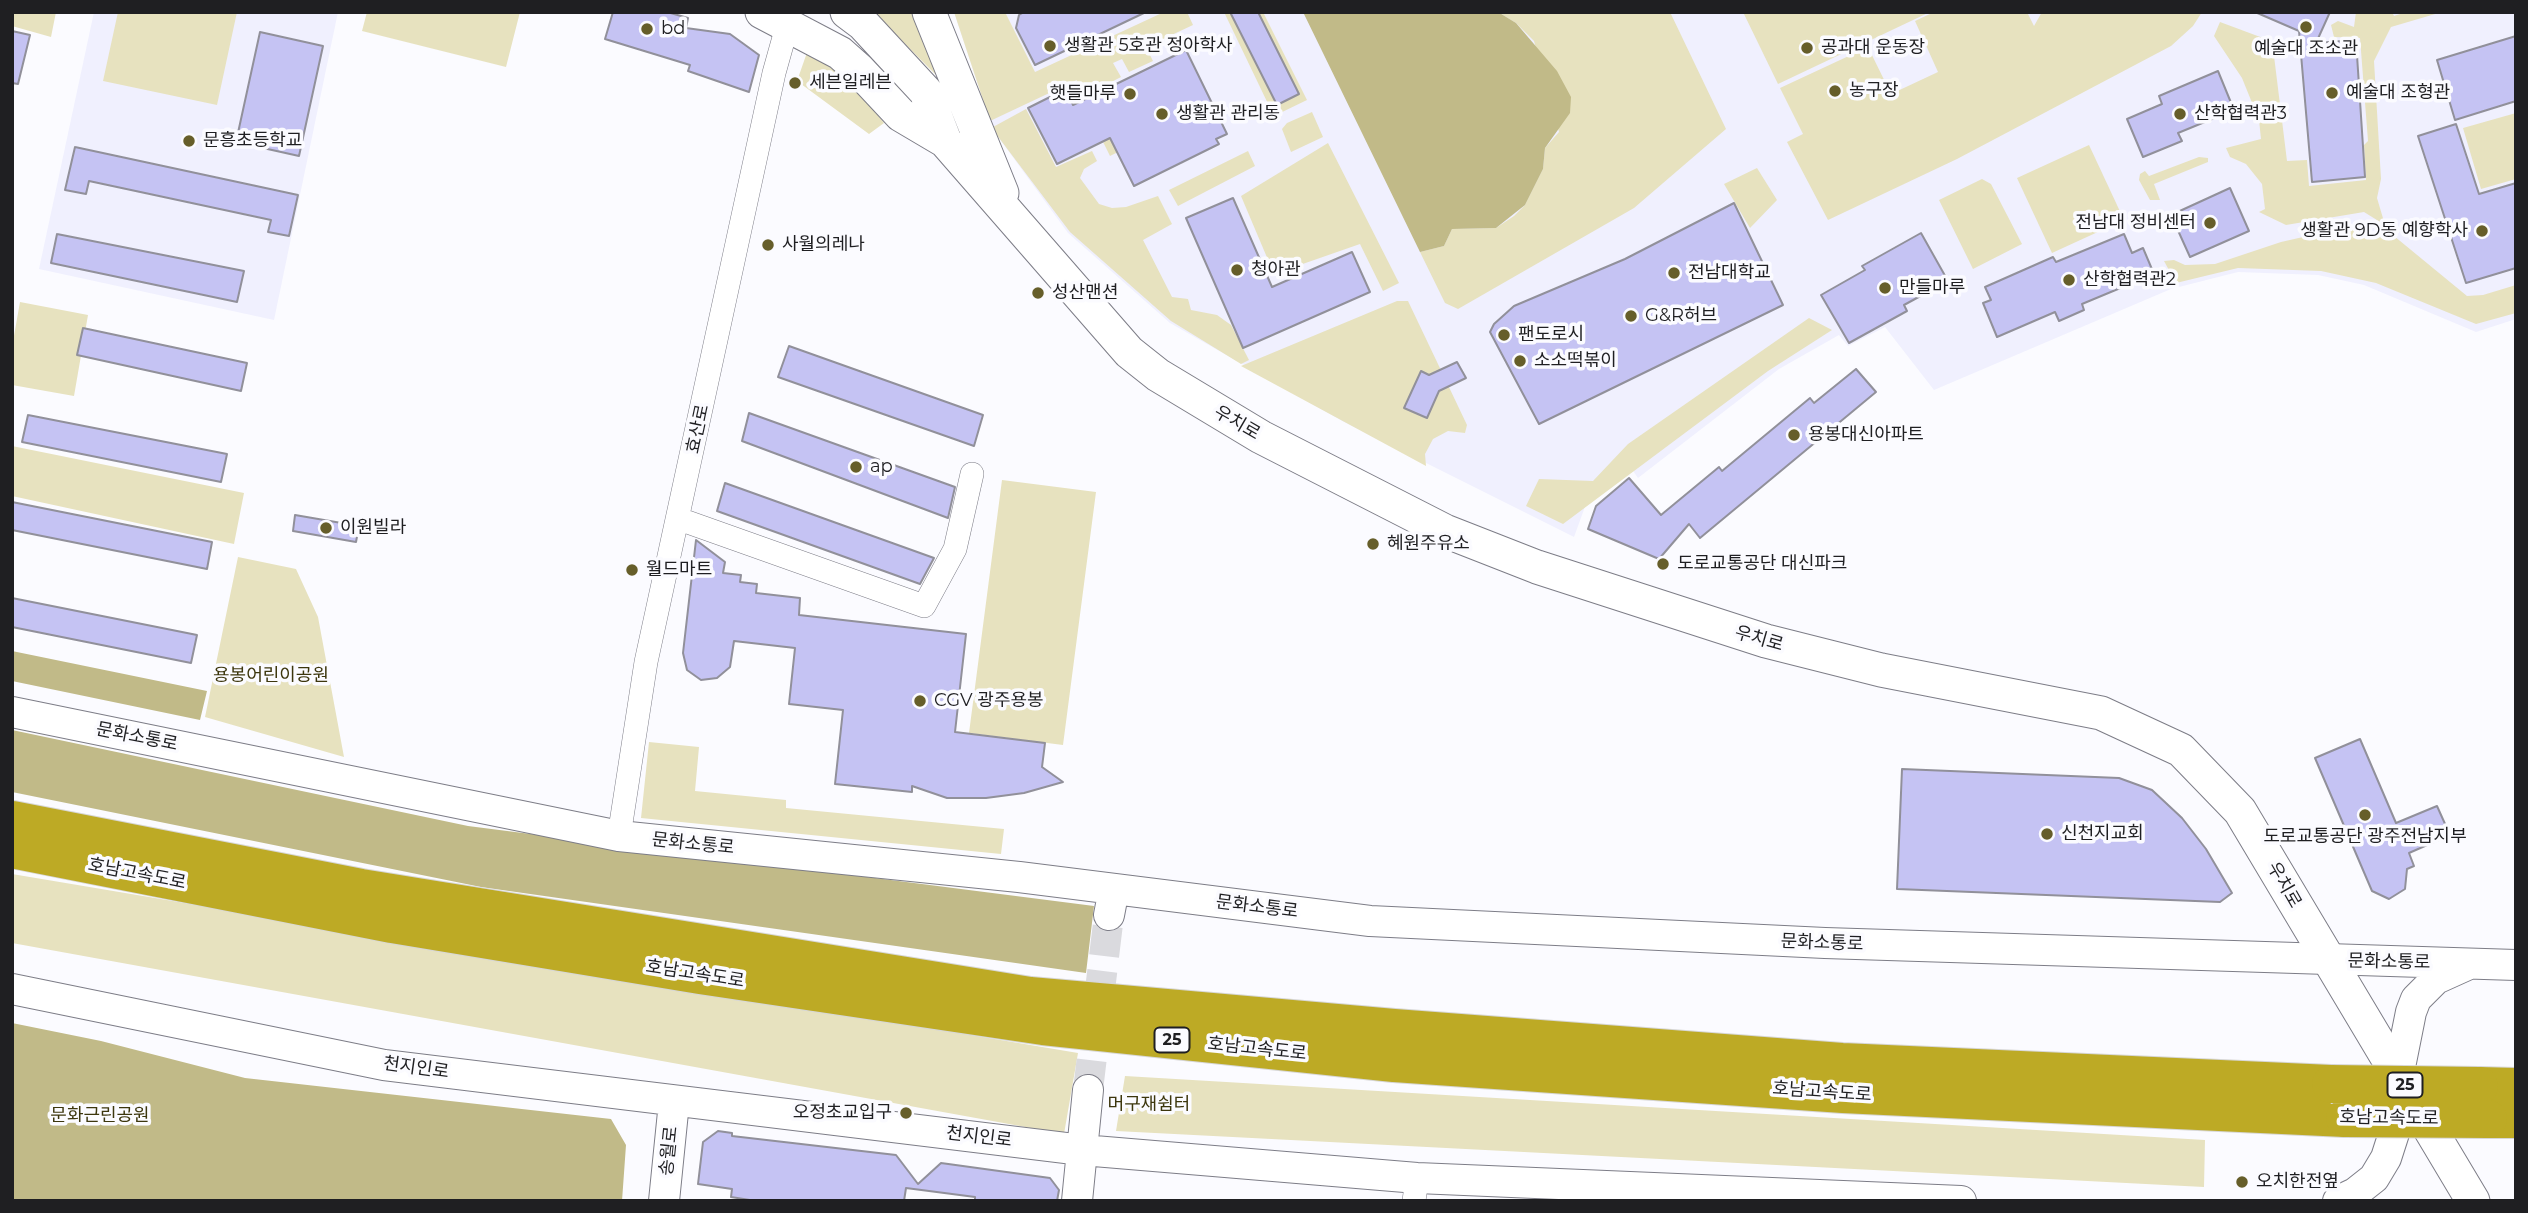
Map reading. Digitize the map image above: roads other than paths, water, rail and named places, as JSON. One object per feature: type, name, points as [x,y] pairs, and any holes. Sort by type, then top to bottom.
[{"type":"highway","name":"호남고속도로","points":[[12,820],[361,888],[1030,996],[1394,1028],[2338,1101]]},
{"type":"highway","name":"호남고속도로","points":[[12,849],[392,924],[700,975],[1043,1026],[1408,1064],[1843,1094],[2500,1103]]},
{"type":"main road","name":"우치로","points":[[847,12],[863,24],[926,92],[944,141]]},
{"type":"main road","points":[[929,12],[1010,212]]},
{"type":"main road","name":"우치로","points":[[781,16],[858,69],[901,115],[944,141],[1010,212],[1109,331],[1158,374],[1261,437],[1445,531],[1537,567],[1766,641],[1881,670],[2101,713],[2181,750],[2240,811],[2473,1201]]},
{"type":"street","name":"효산로","points":[[619,836],[646,662],[774,73],[781,16]]},
{"type":"street","points":[[679,519],[924,606],[955,548],[972,474]]},
{"type":"street","name":"문화소통로","points":[[12,712],[619,836],[1111,902],[1370,921],[1811,943],[2516,965]]},
{"type":"street","points":[[2337,1201],[2355,1193],[2374,1178],[2386,1158],[2403,1085],[2411,1013],[2416,999],[2436,979],[2471,964]]},
{"type":"street","name":"천지인로","points":[[12,989],[384,1065],[674,1102],[1416,1189],[1961,1201]]},
{"type":"street","points":[[1077,1201],[1088,1090]]},
{"type":"street","name":"송월로","points":[[664,1201],[674,1102]]},
{"type":"tunnel","points":[[1088,1090],[1109,915]]},
{"type":"place","name":"예술대 조소관","points":[[2306,27]]},
{"type":"place","name":"bd","points":[[647,29]]},
{"type":"place","name":"생활관 5호관 정아학사","points":[[1050,46]]},
{"type":"place","name":"공과대 운동장","points":[[1807,48]]},
{"type":"place","name":"세븐일레븐","points":[[795,83]]},
{"type":"place","name":"농구장","points":[[1835,91]]},
{"type":"place","name":"예술대 조형관","points":[[2332,93]]},
{"type":"place","name":"햇들마루","points":[[1130,94]]},
{"type":"place","name":"생활관 관리동","points":[[1162,114]]},
{"type":"place","name":"산학협력관3","points":[[2180,114]]},
{"type":"place","name":"문흥초등학교","points":[[189,141]]},
{"type":"place","name":"전남대 정비센터","points":[[2210,223]]},
{"type":"place","name":"생활관 9D동 예향학사","points":[[2482,231]]},
{"type":"place","name":"사월의레나","points":[[768,245]]},
{"type":"place","name":"청아관","points":[[1237,270]]},
{"type":"place","name":"전남대학교","points":[[1674,273]]},
{"type":"place","name":"산학협력관2","points":[[2069,280]]},
{"type":"place","name":"만들마루","points":[[1885,288]]},
{"type":"place","name":"성산맨션","points":[[1038,293]]},
{"type":"place","name":"G&R허브","points":[[1631,316]]},
{"type":"place","name":"팬도로시","points":[[1504,335]]},
{"type":"place","name":"소소떡볶이","points":[[1520,361]]},
{"type":"place","name":"용봉대신아파트","points":[[1794,435]]},
{"type":"place","name":"ap","points":[[856,467]]},
{"type":"place","name":"이원빌라","points":[[326,528]]},
{"type":"place","name":"혜원주유소","points":[[1373,544]]},
{"type":"place","name":"도로교통공단 대신파크","points":[[1663,564]]},
{"type":"place","name":"월드마트","points":[[632,570]]},
{"type":"place","name":"CGV 광주용봉","points":[[920,701]]},
{"type":"place","name":"도로교통공단 광주전남지부","points":[[2365,815]]},
{"type":"place","name":"신천지교회","points":[[2047,834]]},
{"type":"place","name":"오정초교입구","points":[[906,1113]]},
{"type":"place","name":"오치한전옆","points":[[2242,1182]]},
{"type":"park label","name":"용봉어린이공원","points":[[271,676]]},
{"type":"park label","name":"머구재쉼터","points":[[1149,1105]]},
{"type":"park label","name":"문화근린공원","points":[[100,1116]]}]
